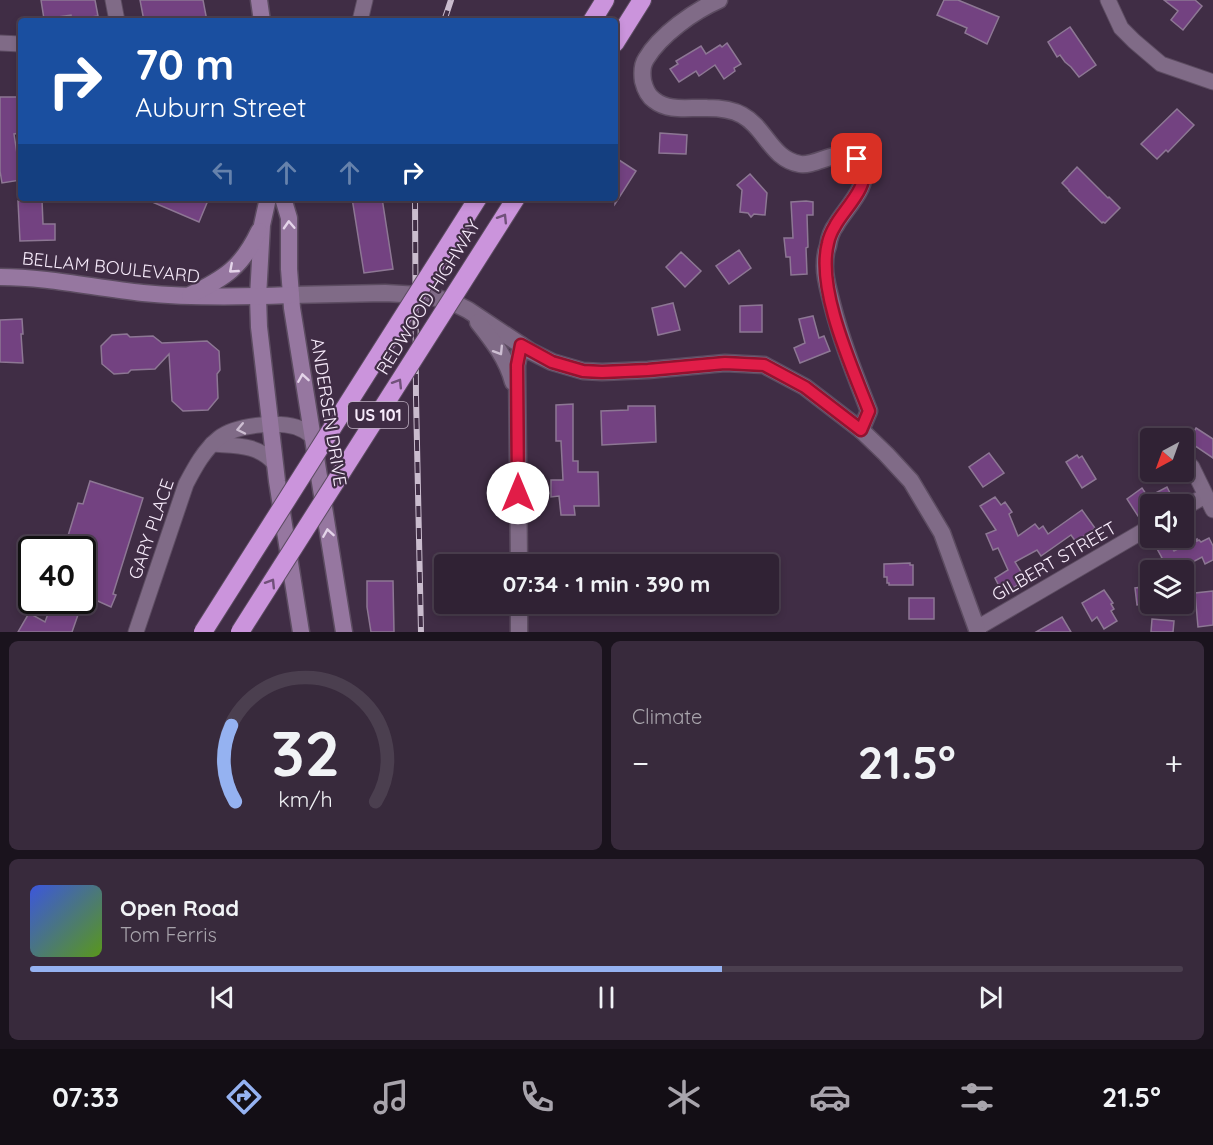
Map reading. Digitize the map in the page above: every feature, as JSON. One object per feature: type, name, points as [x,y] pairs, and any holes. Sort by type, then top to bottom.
[{"type":"highway","points":[[594,18],[605,0]]},
{"type":"highway","points":[[618,38],[642,0]]},
{"type":"highway","name":"REDWOOD HIGHWAY","points":[[203,632],[476,201]]},
{"type":"highway","name":"REDWOOD HIGHWAY","points":[[240,632],[514,201]]},
{"type":"main road","points":[[259,0],[262,18]]},
{"type":"main road","points":[[267,201],[262,225],[258,297],[259,327],[274,463],[301,632]]},
{"type":"main road","name":"ANDERSEN DRIVE","points":[[284,201],[289,218],[291,296],[344,632]]},
{"type":"main road","points":[[188,296],[214,283],[234,269],[247,254],[262,225]]},
{"type":"main road","name":"BELLAM BOULEVARD","points":[[0,277],[52,280],[143,293],[188,296],[291,296]]},
{"type":"street","points":[[113,0],[116,18]]},
{"type":"street","points":[[361,18],[365,0]]},
{"type":"street","points":[[719,0],[674,29],[658,44],[646,59],[643,67],[646,90],[654,100],[662,105],[677,108],[708,108],[741,115],[753,124],[783,158],[793,162],[803,165],[846,154],[857,159],[863,168],[863,182],[853,202],[835,225],[828,243],[825,263],[828,288],[839,332],[869,411],[861,430]]},
{"type":"street","points":[[1108,0],[1121,27],[1161,64],[1213,82]]},
{"type":"street","points":[[0,43],[18,44]]},
{"type":"street","points":[[291,296],[375,293],[420,295],[456,304],[552,362],[583,371],[648,370],[725,363],[764,365],[805,387],[861,430],[911,481],[942,533],[977,630]]},
{"type":"street","points":[[468,310],[505,360],[518,399]]},
{"type":"street","points":[[519,554],[517,365],[521,345]]},
{"type":"street","name":"GARY PLACE","points":[[136,632],[186,484],[194,468],[212,444],[219,437],[235,429],[270,424],[298,427],[312,436]]},
{"type":"street","points":[[212,444],[256,449],[263,452],[274,463]]},
{"type":"street","points":[[1194,471],[1213,510]]},
{"type":"street","points":[[1194,502],[1205,496]]},
{"type":"street","name":"GILBERT STREET","points":[[977,630],[1140,533]]},
{"type":"street","points":[[519,614],[519,632]]},
{"type":"building","points":[[41,0],[95,0],[98,16],[72,18],[71,15],[44,18]]},
{"type":"building","points":[[140,0],[203,0],[206,18],[143,18]]},
{"type":"building","points":[[944,0],[958,0],[999,17],[987,44],[965,33],[967,28],[937,15]]},
{"type":"building","points":[[1164,0],[1195,0],[1202,6],[1183,30],[1171,20],[1178,11]]},
{"type":"building","points":[[1070,27],[1096,65],[1079,77],[1060,55],[1057,57],[1048,42]]},
{"type":"building","points":[[727,43],[741,64],[724,79],[715,65],[699,76],[696,71],[679,82],[670,69],[678,64],[676,61],[701,46],[706,54]]},
{"type":"building","points":[[0,97],[18,97],[18,133],[14,134],[18,180],[2,183]]},
{"type":"building","points":[[1177,109],[1194,125],[1168,152],[1166,150],[1157,159],[1141,144]]},
{"type":"building","points":[[660,133],[687,135],[686,154],[659,153]]},
{"type":"building","points":[[618,162],[636,171],[618,199]]},
{"type":"building","points":[[1077,167],[1120,208],[1105,223],[1102,223],[1062,183]]},
{"type":"building","points":[[750,174],[767,193],[765,215],[754,214],[751,217],[748,213],[740,212],[742,190],[737,185]]},
{"type":"building","points":[[18,201],[42,201],[43,224],[55,224],[55,240],[20,241]]},
{"type":"building","points":[[150,201],[208,201],[199,222]]},
{"type":"building","points":[[352,201],[382,201],[393,269],[364,273]]},
{"type":"building","points":[[791,202],[813,202],[813,215],[807,215],[807,274],[791,275],[790,257],[786,257],[784,238],[793,238]]},
{"type":"building","points":[[739,250],[751,268],[729,284],[716,266]]},
{"type":"building","points":[[681,252],[701,271],[685,287],[666,267]]},
{"type":"building","points":[[673,303],[680,330],[658,335],[652,308]]},
{"type":"building","points":[[762,305],[762,332],[740,332],[740,306]]},
{"type":"building","points":[[813,316],[819,338],[824,336],[830,351],[800,363],[794,348],[805,343],[799,319]]},
{"type":"building","points":[[22,319],[23,363],[0,362],[0,320]]},
{"type":"building","points":[[127,334],[130,337],[153,336],[162,343],[207,341],[219,351],[218,398],[208,410],[183,411],[172,401],[169,354],[155,369],[131,370],[128,373],[114,374],[102,364],[101,346],[112,335]]},
{"type":"building","points":[[573,404],[573,461],[578,461],[578,472],[598,472],[599,506],[574,506],[575,515],[561,515],[559,496],[551,497],[551,480],[563,480],[561,441],[556,441],[556,405]]},
{"type":"building","points":[[628,406],[655,406],[656,442],[602,445],[601,411],[628,410]]},
{"type":"building","points":[[1196,428],[1213,439],[1213,458],[1194,445]]},
{"type":"building","points":[[989,453],[1004,473],[983,487],[969,467]]},
{"type":"building","points":[[1077,455],[1079,458],[1082,456],[1096,479],[1082,488],[1066,462]]},
{"type":"building","points":[[90,481],[143,498],[111,607],[96,600],[96,536],[68,536],[78,503],[83,504]]},
{"type":"building","points":[[1167,487],[1170,493],[1169,494],[1154,494]]},
{"type":"building","points":[[1142,488],[1146,494],[1140,494],[1140,514],[1138,516],[1127,499]]},
{"type":"building","points":[[995,497],[1001,505],[1005,502],[1012,512],[1009,514],[1018,536],[1035,524],[1039,529],[1043,526],[1048,534],[1082,510],[1095,528],[1076,542],[1071,535],[1041,556],[1037,550],[1015,562],[1026,580],[1003,594],[995,578],[1008,570],[998,548],[993,550],[986,534],[996,530],[980,506]]},
{"type":"building","points":[[1209,538],[1213,546],[1213,560],[1205,564],[1202,557],[1194,561],[1158,560],[1162,558],[1157,548],[1172,548],[1174,551],[1180,548],[1194,548],[1194,541],[1197,539],[1201,542]]},
{"type":"building","points":[[910,563],[913,565],[913,585],[889,585],[887,583],[887,577],[884,577],[884,564]]},
{"type":"building","points":[[367,581],[393,581],[394,632],[371,632],[367,607]]},
{"type":"building","points":[[1140,587],[1140,605],[1137,605],[1135,588]]},
{"type":"building","points":[[1104,590],[1113,603],[1111,604],[1114,609],[1111,611],[1117,621],[1104,629],[1097,617],[1092,621],[1082,603]]},
{"type":"building","points":[[1213,591],[1213,625],[1198,627],[1195,593]]},
{"type":"building","points":[[909,598],[934,598],[934,619],[909,619]]},
{"type":"building","points":[[28,614],[45,622],[48,614],[78,614],[72,632],[18,632]]},
{"type":"building","points":[[1062,617],[1071,632],[1036,632]]},
{"type":"building","points":[[1152,619],[1174,621],[1173,632],[1151,632]]},
{"type":"railway","points":[[445,18],[451,0]]},
{"type":"railway","points":[[415,201],[421,632]]},
{"type":"route","points":[[518,493],[517,365],[521,345],[552,362],[583,371],[648,370],[725,363],[764,365],[805,387],[861,430],[869,411],[839,332],[828,288],[825,263],[828,243],[835,225],[853,202],[863,182],[863,168],[857,159]]}]
